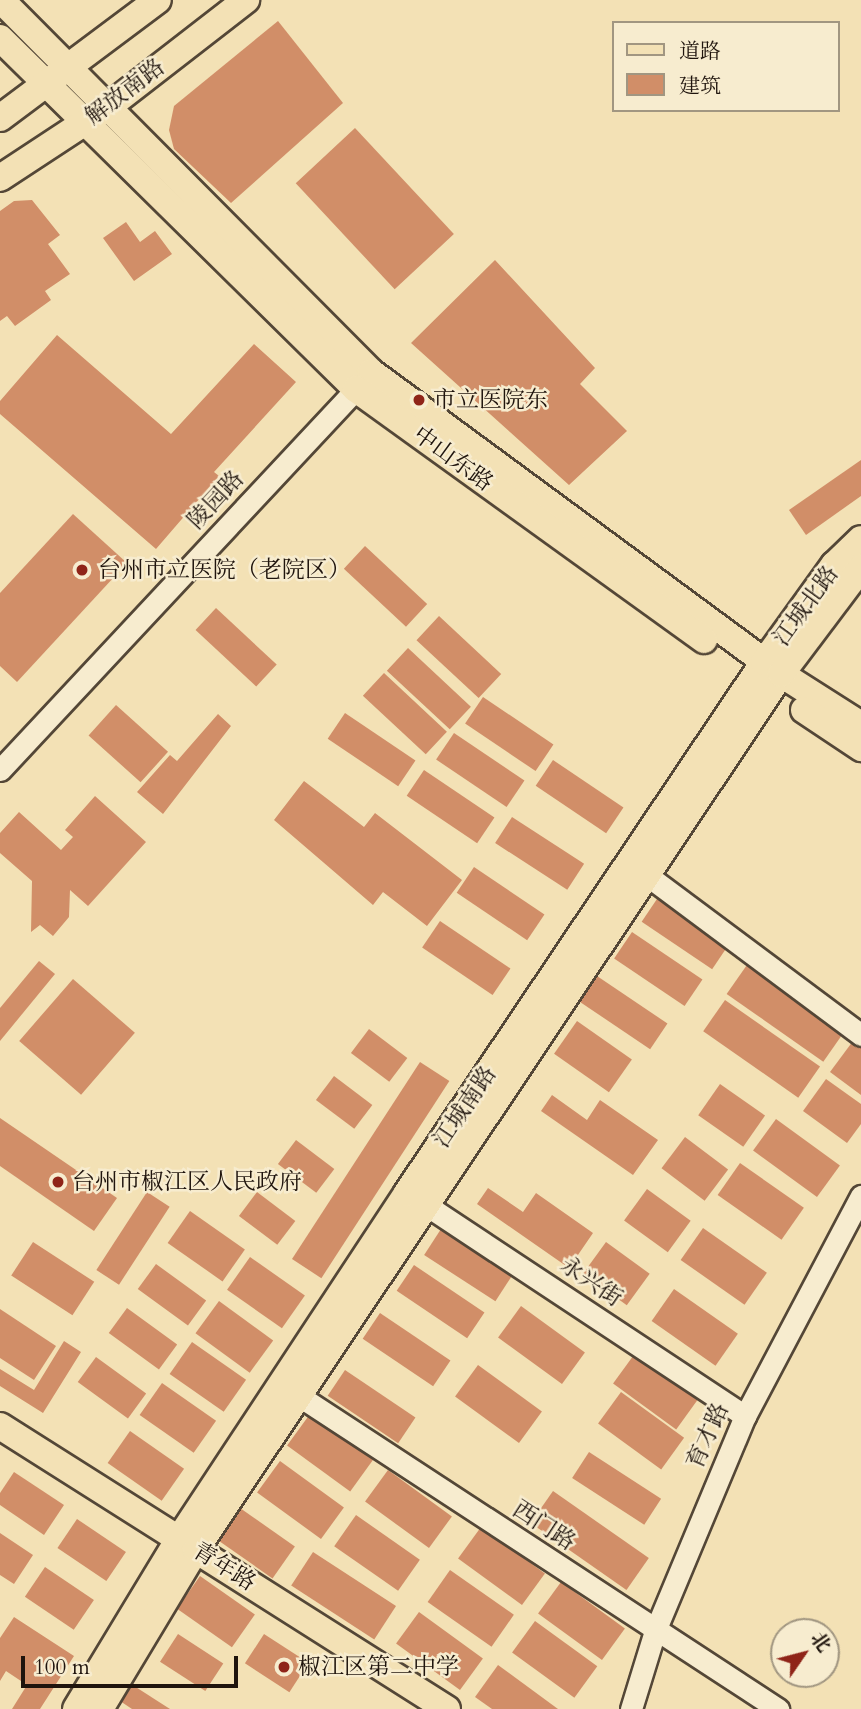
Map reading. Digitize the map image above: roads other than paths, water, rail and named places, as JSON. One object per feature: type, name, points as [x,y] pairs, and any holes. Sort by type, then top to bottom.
[{"type":"main road","name":"中山东路","points":[[1,0],[371,372],[861,748]]},
{"type":"main road","points":[[0,118],[47,86],[158,0]]},
{"type":"main road","name":"解放南路","points":[[0,178],[108,107],[246,0]]},
{"type":"main road","name":"中山东路","points":[[0,38],[84,124],[356,389],[768,675],[861,725]]},
{"type":"main road","name":"江城北路","points":[[768,675],[860,548]]},
{"type":"main road","name":"江城南路","points":[[290,1391],[430,1206],[639,869],[768,675]]},
{"type":"main road","name":"江城南路","points":[[184,1550],[290,1391],[407,1193],[639,869]]},
{"type":"main road","name":"青年路","points":[[0,1426],[184,1550],[447,1709]]},
{"type":"main road","points":[[0,1444],[184,1550],[421,1709]]},
{"type":"main road","points":[[76,1709],[184,1550]]},
{"type":"main road","points":[[100,1709],[184,1550]]},
{"type":"street","name":"陵园路","points":[[0,770],[356,389]]},
{"type":"street","points":[[639,869],[861,1035]]},
{"type":"street","name":"永兴街","points":[[407,1193],[745,1416]]},
{"type":"street","name":"育才路","points":[[631,1709],[655,1630],[745,1416],[861,1196]]},
{"type":"street","name":"西门路","points":[[290,1391],[778,1709]]},
{"type":"place","name":"市立医院东","points":[[419,400]]},
{"type":"place","name":"台州市立医院（老院区）","points":[[82,570]]},
{"type":"place","name":"台州市椒江区人民政府","points":[[58,1182]]},
{"type":"place","name":"椒江区第二中学","points":[[284,1667]]}]
